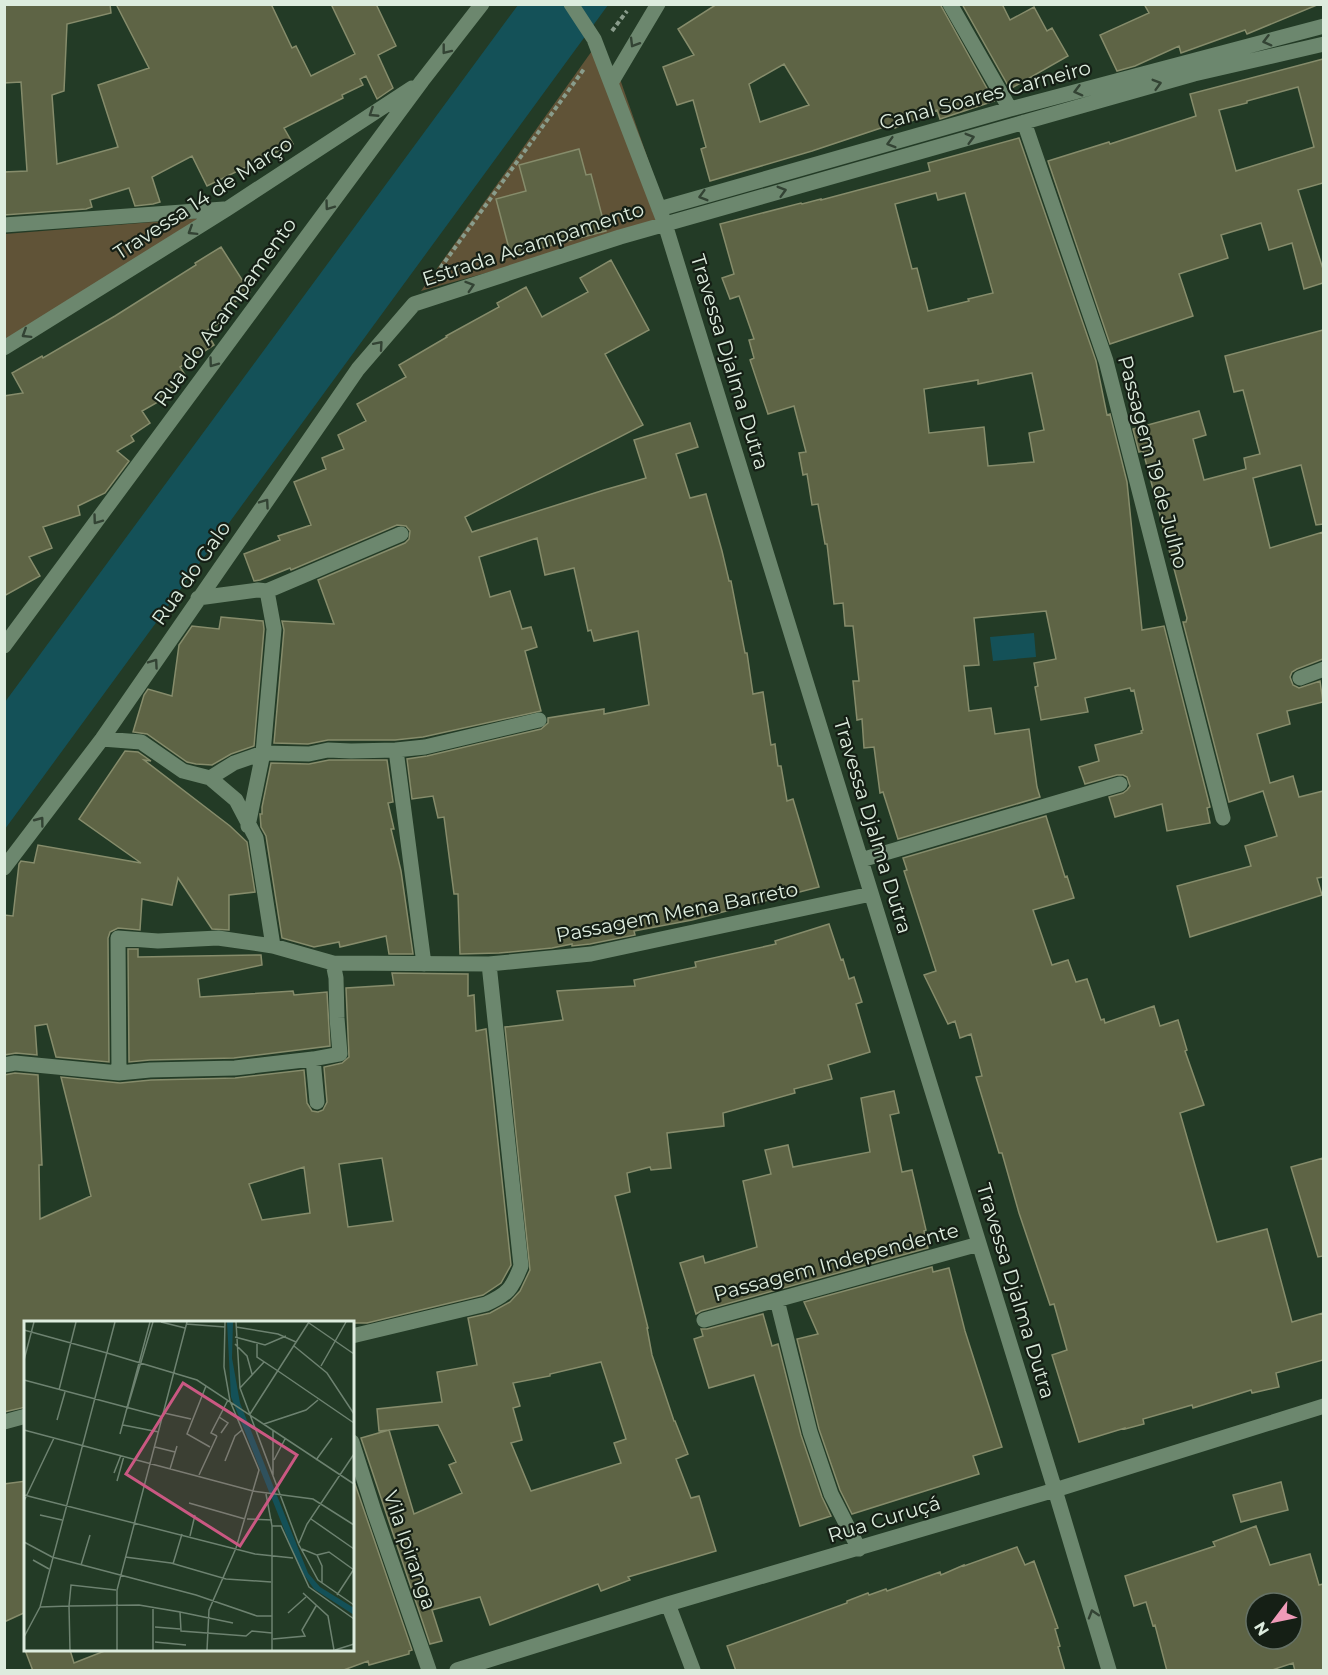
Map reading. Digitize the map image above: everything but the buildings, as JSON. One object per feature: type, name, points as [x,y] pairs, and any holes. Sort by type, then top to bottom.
[{"type":"street","name":"Rua do Acampamento","points":[[4,646],[422,81],[482,4]]},
{"type":"street","name":"Travessa Djalma Dutra","points":[[571,4],[596,44],[665,224],[1109,1671]]},
{"type":"street","points":[[611,83],[658,4]]},
{"type":"street","points":[[950,4],[1010,109]]},
{"type":"street","name":"Canal Soares Carneiro","points":[[659,209],[1010,109],[1323,26]]},
{"type":"street","name":"Canal Soares Carneiro","points":[[665,224],[1194,74],[1323,44]]},
{"type":"street","name":"Travessa 14 de Março","points":[[4,348],[227,209],[422,81]]},
{"type":"street","name":"Passagem 19 de Julho","points":[[1024,122],[1106,361],[1223,818]]},
{"type":"street","points":[[4,225],[227,209]]},
{"type":"street","name":"Estrada Acampamento","points":[[414,304],[665,224]]},
{"type":"street","name":"Rua do Galo","points":[[4,868],[102,739],[358,369],[414,304]]},
{"type":"street","points":[[198,598],[258,590],[267,591],[401,534]]},
{"type":"street","points":[[248,826],[263,753],[274,629],[267,591]]},
{"type":"street","points":[[1300,678],[1323,669]]},
{"type":"street","points":[[210,778],[234,763],[263,753],[309,754],[328,750],[396,750],[425,747],[539,720]]},
{"type":"street","points":[[102,739],[141,742],[183,771],[210,778],[236,800],[256,838],[273,946]]},
{"type":"street","points":[[396,750],[424,963]]},
{"type":"street","points":[[861,860],[1120,784]]},
{"type":"street","name":"Passagem Mena Barreto","points":[[119,1073],[118,938],[158,941],[218,938],[273,946],[333,963],[489,964],[591,954],[871,894]]},
{"type":"street","points":[[4,1065],[119,1073],[235,1068],[340,1054],[336,978],[333,963]]},
{"type":"street","points":[[354,1336],[486,1304],[503,1296],[515,1283],[521,1266],[489,964]]},
{"type":"street","points":[[313,1059],[317,1102]]},
{"type":"street","name":"Passagem Independente","points":[[704,1320],[979,1244]]},
{"type":"street","points":[[777,1300],[810,1432],[831,1494],[859,1549]]},
{"type":"street","name":"Rua Curuçá","points":[[457,1671],[493,1665],[668,1604],[1055,1490],[1323,1406]]},
{"type":"street","points":[[4,1422],[24,1417]]},
{"type":"street","name":"Vila Ipiranga","points":[[354,1448],[429,1671]]},
{"type":"street","points":[[668,1604],[693,1671]]},
{"type":"path","points":[[414,304],[596,44],[631,4]]},
{"type":"shaded area","points":[[594,48],[620,79],[671,225],[626,234],[421,291]]},
{"type":"shaded area","points":[[215,217],[5,348],[5,234]]},
{"type":"water","points":[[518,5],[608,5],[5,829],[5,702]]},
{"type":"water","points":[[1034,633],[1036,657],[993,661],[990,637]]}]
